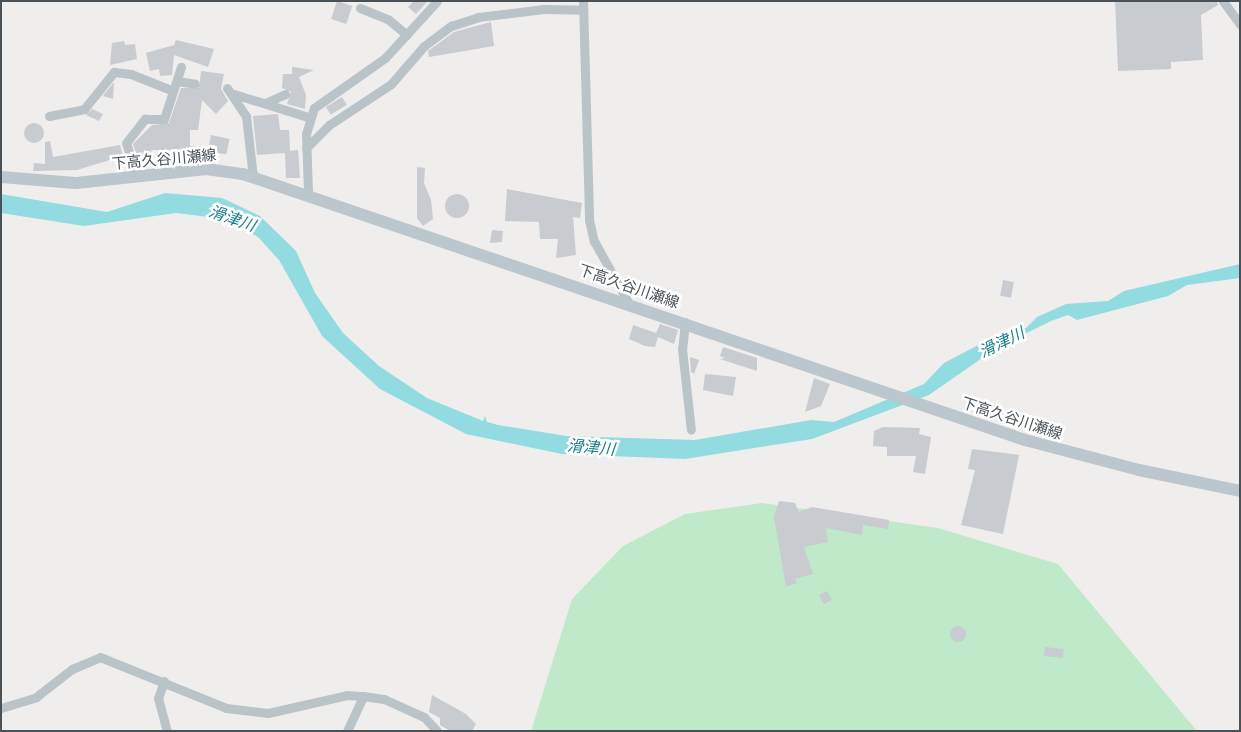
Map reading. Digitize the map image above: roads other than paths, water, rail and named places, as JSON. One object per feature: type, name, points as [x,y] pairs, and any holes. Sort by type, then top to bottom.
[{"type":"main road","name":"下高久谷川瀬線","points":[[1,177],[76,183],[206,169],[253,176],[628,302],[946,414],[1078,455],[1240,490]]},
{"type":"street","points":[[308,193],[306,148],[308,117],[320,103],[385,58],[437,1]]},
{"type":"street","points":[[1223,1],[1240,24]]},
{"type":"street","points":[[306,148],[329,126],[391,84],[424,46],[451,26],[478,17],[583,6],[589,220],[594,241],[628,302]]},
{"type":"street","points":[[360,8],[389,20],[407,35]]},
{"type":"street","points":[[136,177],[126,144],[145,119],[164,119],[171,90],[177,81],[181,67]]},
{"type":"street","points":[[49,116],[84,109],[114,72],[131,74],[171,90]]},
{"type":"street","points":[[177,81],[195,84]]},
{"type":"street","points":[[253,176],[246,116],[230,91],[263,104],[308,117]]},
{"type":"street","points":[[263,104],[285,94]]},
{"type":"street","points":[[685,322],[682,349],[690,430]]},
{"type":"street","points":[[1,708],[36,697],[72,669],[100,658],[164,681],[226,708],[268,713],[347,695],[363,696],[384,699],[424,717],[437,731]]},
{"type":"street","points":[[164,681],[158,698],[167,731]]},
{"type":"street","points":[[347,731],[363,696]]},
{"type":"water","name":"滑津川","points":[[165,193],[222,198],[260,216],[296,251],[315,293],[343,333],[379,366],[427,398],[483,421],[485,416],[487,422],[498,425],[566,436],[695,440],[811,420],[834,422],[924,384],[944,363],[1007,330],[1026,328],[1037,317],[1066,304],[1108,301],[1124,291],[1240,264],[1240,278],[1187,285],[1168,296],[1077,320],[1068,315],[1051,321],[998,347],[929,395],[812,439],[685,459],[562,454],[466,434],[380,389],[322,336],[279,260],[258,237],[226,219],[176,213],[84,226],[1,213],[1,194],[107,212]]}]
